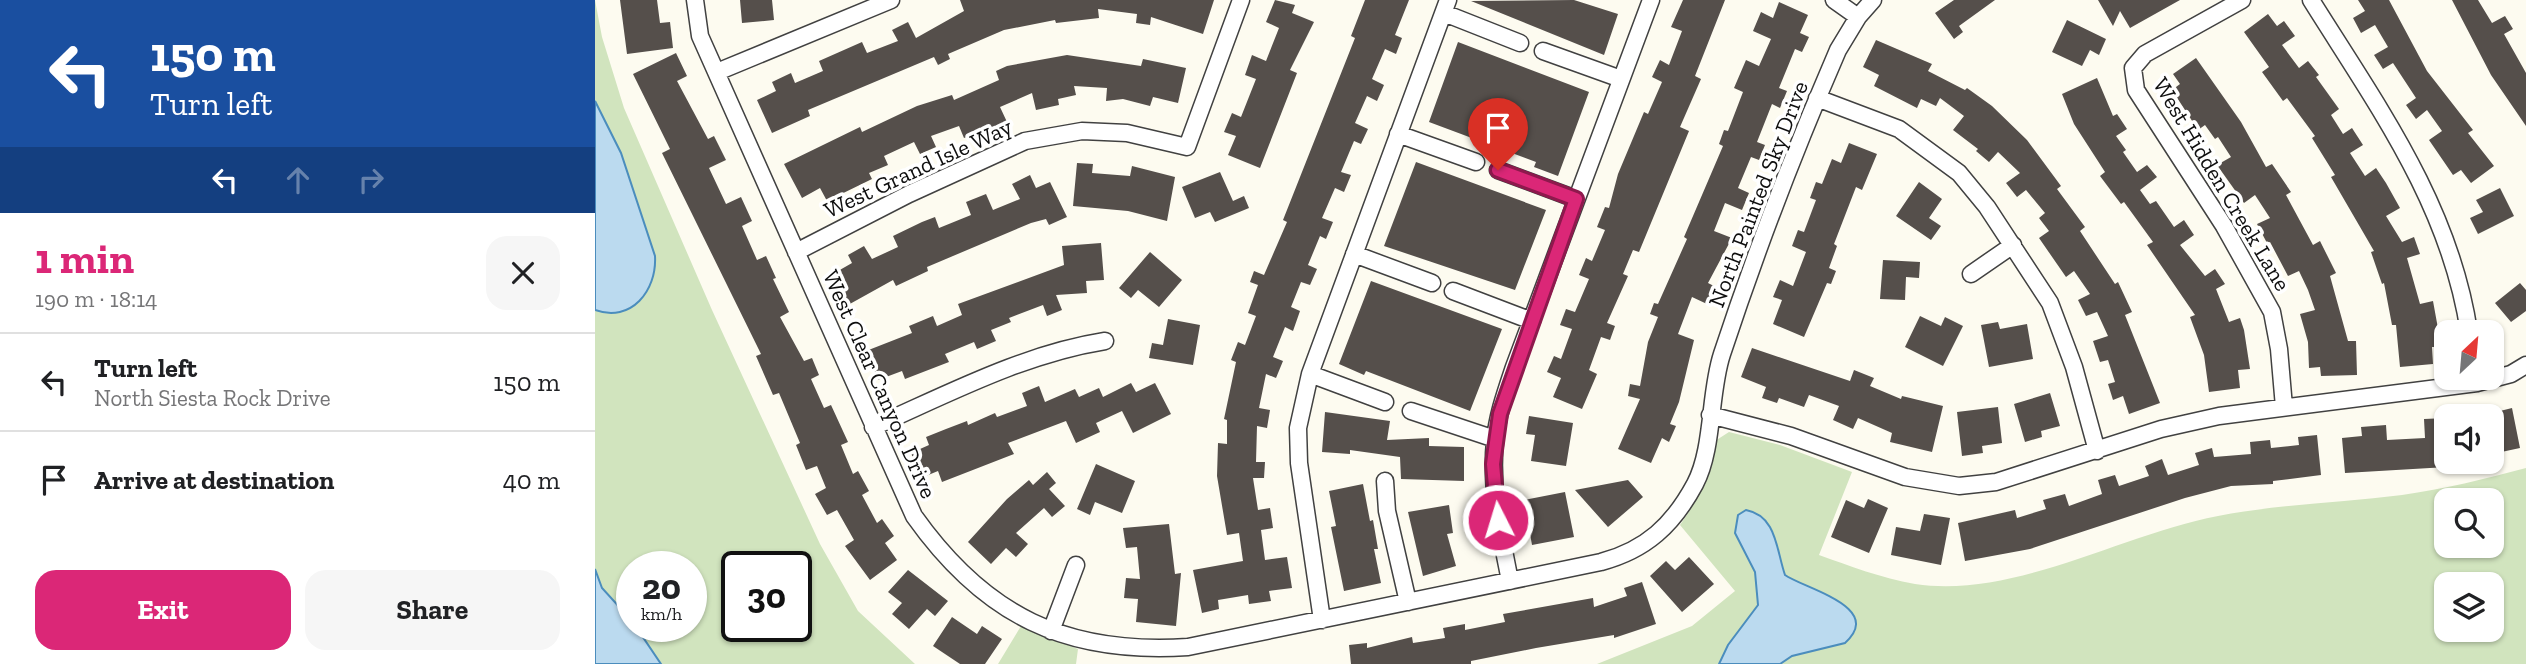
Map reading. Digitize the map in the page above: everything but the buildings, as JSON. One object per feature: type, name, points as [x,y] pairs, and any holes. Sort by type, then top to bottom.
[{"type":"street","name":"West Clear Canyon Drive","points":[[695,0],[700,36],[914,516],[939,552],[990,599],[1051,631],[1117,648],[1188,648],[1626,555],[1653,540],[1671,522],[1697,481],[1710,415]]},
{"type":"street","points":[[717,72],[891,0]]},
{"type":"street","name":"West Grand Isle Way","points":[[796,252],[909,194],[1025,141],[1093,131],[1127,133],[1187,147],[1241,0]]},
{"type":"street","points":[[1510,581],[1498,520],[1495,439],[1514,368],[1651,0]]},
{"type":"street","points":[[1834,0],[1858,17]]},
{"type":"street","name":"North Painted Sky Drive","points":[[1710,415],[1721,356],[1817,98],[1837,50],[1858,17],[1874,0]]},
{"type":"street","name":"West Hidden Creek Lane","points":[[2242,0],[2145,54],[2133,68],[2136,90],[2224,226],[2272,312],[2279,349],[2284,407]]},
{"type":"street","points":[[2311,0],[2414,166],[2454,257],[2467,320]]},
{"type":"street","points":[[1322,620],[1299,463],[1298,428],[1310,374],[1446,6],[1520,43]]},
{"type":"street","points":[[1542,51],[1621,79]]},
{"type":"street","points":[[1817,98],[1899,129],[1940,156],[1980,198],[2050,303],[2074,367],[2097,451]]},
{"type":"street","points":[[1398,134],[1476,162]]},
{"type":"street","points":[[1498,170],[1576,199]]},
{"type":"street","points":[[1971,274],[2013,244]]},
{"type":"street","points":[[1354,254],[1432,283]]},
{"type":"street","points":[[1453,291],[1532,321]]},
{"type":"street","points":[[873,427],[1016,365],[1066,347],[1105,341]]},
{"type":"street","points":[[2504,375],[2526,365]]},
{"type":"street","points":[[1310,374],[1385,402]]},
{"type":"street","points":[[1710,415],[1791,436],[1905,477],[1959,486],[1996,482],[2189,422],[2434,387]]},
{"type":"street","points":[[1411,411],[1495,439]]},
{"type":"street","points":[[1385,481],[1387,511],[1408,602]]},
{"type":"street","points":[[1051,631],[1076,565]]},
{"type":"green space","points":[[595,0],[602,37],[624,108],[712,310],[820,544],[858,611],[915,664],[595,664]]},
{"type":"green space","points":[[1729,432],[1780,445],[1852,472],[1819,555],[1902,581],[1953,586],[2029,574],[2144,536],[2218,516],[2434,490],[2434,558],[2504,558],[2504,488],[2441,488],[2526,468],[2526,664],[1597,664],[1692,626],[1735,591],[1680,525],[1703,485],[1715,441]]},
{"type":"green space","points":[[1021,626],[1078,649],[1076,664],[998,664]]},
{"type":"water","points":[[595,101],[621,153],[655,256],[652,281],[646,292],[630,308],[620,312],[595,310]]},
{"type":"water","points":[[1746,510],[1756,513],[1770,526],[1785,575],[1849,609],[1855,619],[1855,630],[1845,643],[1792,656],[1780,664],[1719,664],[1728,645],[1758,605],[1755,572],[1735,533],[1738,515]]},
{"type":"water","points":[[595,569],[602,588],[616,603],[616,642],[646,642],[661,664],[595,664]]},
{"type":"route","points":[[1498,170],[1576,199],[1514,368],[1500,414],[1493,464],[1498,520]]}]
